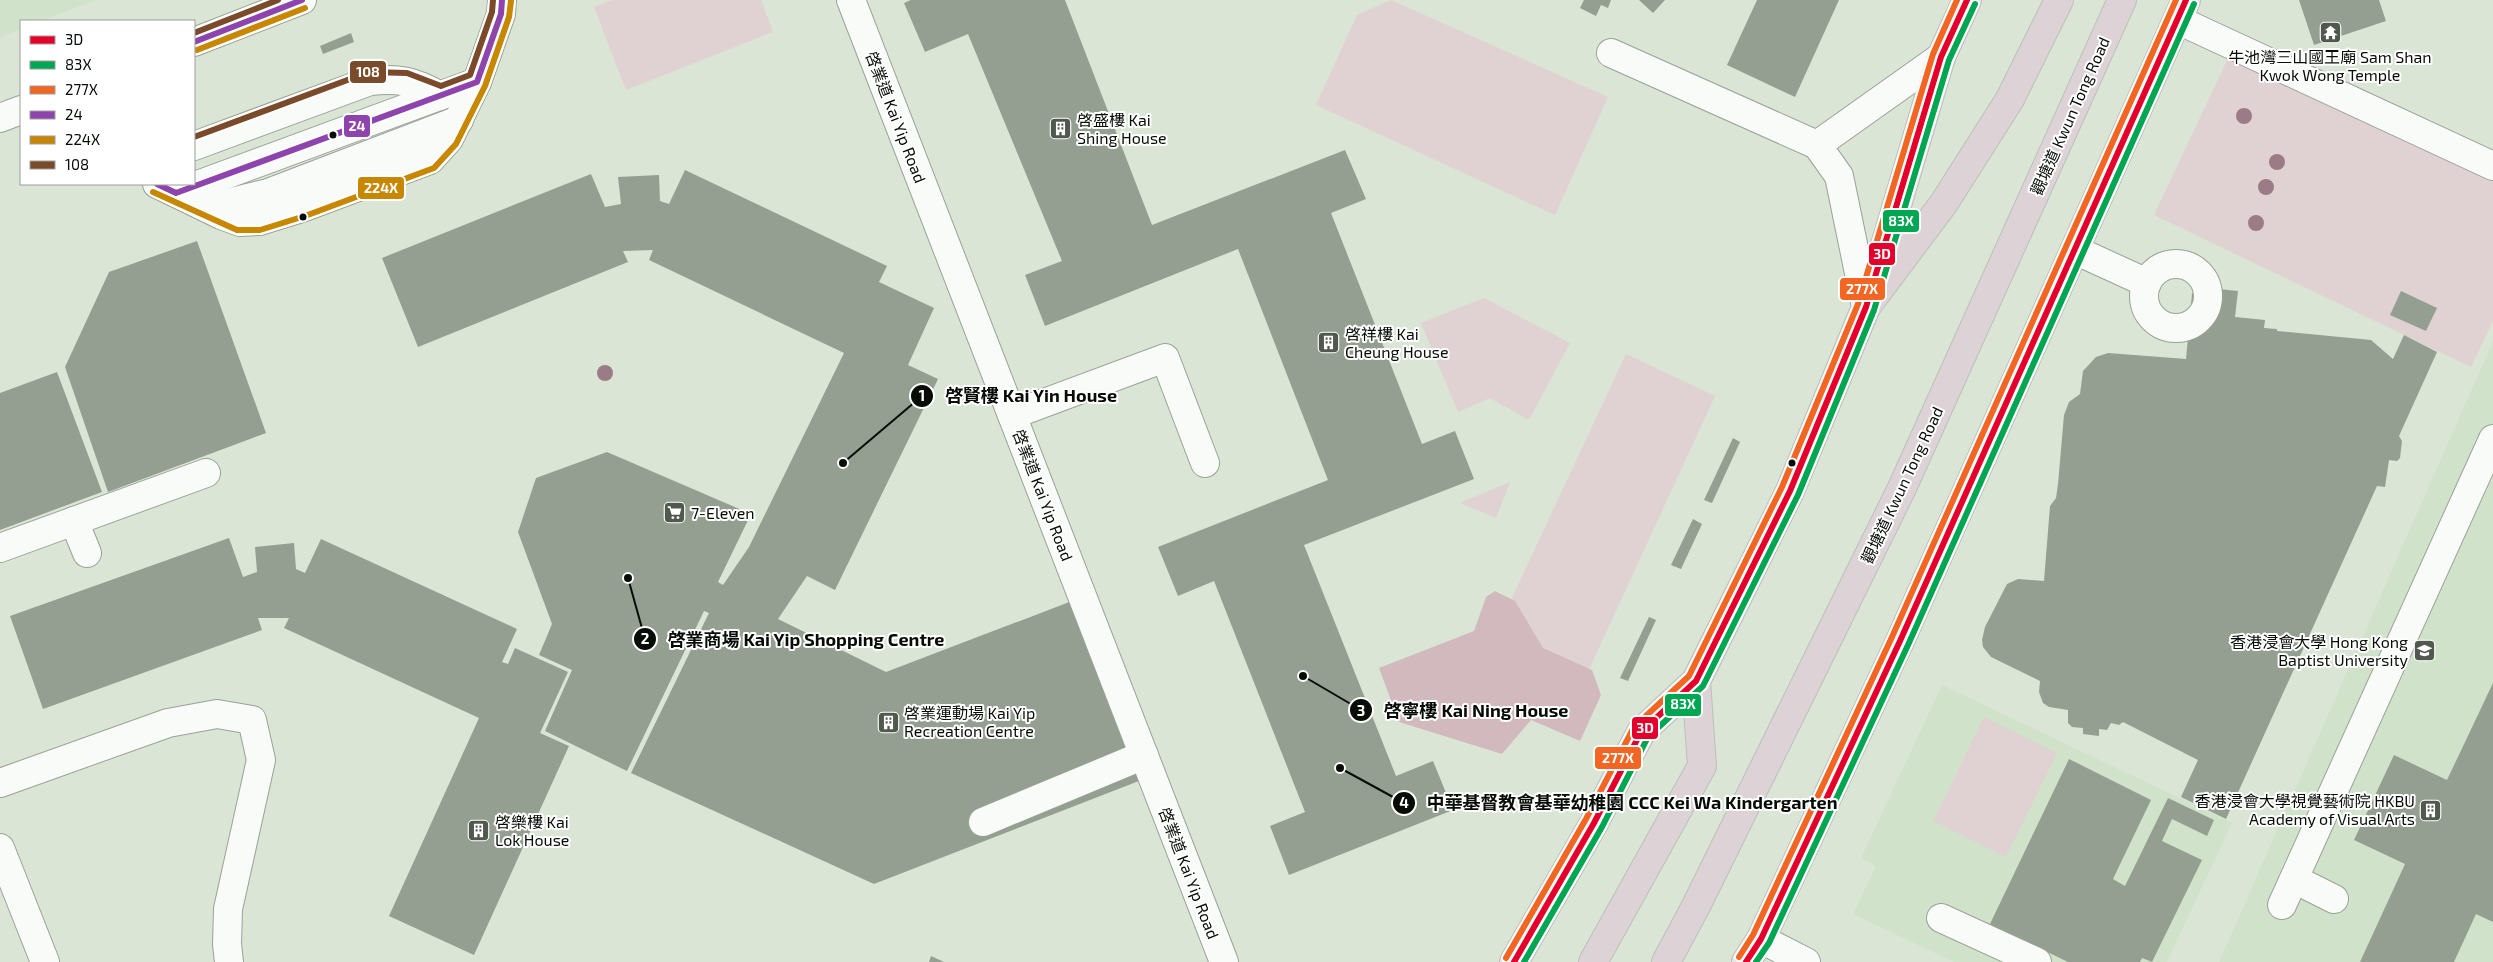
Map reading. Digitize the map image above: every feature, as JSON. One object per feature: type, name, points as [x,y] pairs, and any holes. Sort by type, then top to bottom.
[{"type":"highway","points":[[1593,962],[1702,766],[1696,681],[1790,491],[1866,307],[1944,203],[2005,107],[2024,74],[2059,0]]},
{"type":"highway","name":"觀塘道 Kwun Tong Road","points":[[1666,962],[1701,897],[1902,488],[2122,0]]},
{"type":"main road","points":[[1866,307],[1941,57],[1967,0]]},
{"type":"main road","points":[[1746,962],[1760,939],[1900,641],[2182,10]]},
{"type":"main road","points":[[1514,962],[1594,823],[1641,732],[1696,681]]},
{"type":"street","points":[[195,42],[302,0]]},
{"type":"street","points":[[166,188],[207,208],[268,192],[459,120],[477,82],[501,14],[502,0]]},
{"type":"street","name":"啓業道 Kai Yip Road","points":[[850,0],[1224,962]]},
{"type":"street","points":[[2182,10],[2493,166]]},
{"type":"street","points":[[1610,52],[1817,145],[1839,176],[1866,307]]},
{"type":"street","points":[[1817,145],[1941,57]]},
{"type":"street","points":[[195,146],[370,81],[393,78],[419,84],[440,96]]},
{"type":"street","points":[[195,178],[477,82]]},
{"type":"street","points":[[0,118],[20,110]]},
{"type":"street","points":[[2075,250],[2147,283]]},
{"type":"street","points":[[1012,416],[1164,358],[1204,463]]},
{"type":"street","points":[[2282,905],[2493,438]]},
{"type":"street","points":[[0,548],[206,473]]},
{"type":"street","points":[[74,521],[87,553]]},
{"type":"street","points":[[0,783],[168,723],[217,714],[252,720],[261,760],[228,910],[227,944],[229,962]]},
{"type":"street","points":[[983,822],[1144,755]]},
{"type":"street","points":[[0,848],[45,962]]},
{"type":"street","points":[[2294,880],[2334,899]]},
{"type":"street","points":[[1941,918],[2037,962]]},
{"type":"street","points":[[1760,939],[1806,962]]},
{"type":"shaded area","points":[[0,0],[96,0],[44,20],[20,20],[20,29],[0,37]]},
{"type":"shaded area","points":[[612,0],[761,0],[773,32],[626,90],[594,7]]},
{"type":"shaded area","points":[[1391,0],[1608,97],[1555,215],[1316,105],[1357,15]]},
{"type":"shaded area","points":[[2231,52],[2493,178],[2493,321],[2471,367],[2154,215]]},
{"type":"shaded area","points":[[1484,298],[1570,343],[1529,420],[1490,398],[1458,412],[1421,323]]},
{"type":"shaded area","name":"香港浸會大學 Hong Kong Baptist University","points":[[2493,341],[2493,962],[2219,962]]},
{"type":"shaded area","points":[[1626,354],[1715,396],[1586,676],[1495,634]]},
{"type":"shaded area","points":[[1510,482],[1496,518],[1460,503]]},
{"type":"shaded area","points":[[1495,591],[1515,601],[1543,648],[1592,670],[1601,695],[1580,741],[1531,720],[1502,754],[1399,722],[1379,668],[1474,631],[1486,597]]},
{"type":"shaded area","points":[[1942,685],[2232,823],[2167,962],[1954,962],[1853,914],[1876,866],[1861,858]]},
{"type":"shaded area","points":[[1984,717],[2057,753],[2006,857],[1933,821]]},
{"type":"building","points":[[911,0],[1065,0],[1152,225],[1345,150],[1366,199],[1331,213],[1422,444],[1455,431],[1474,479],[1304,545],[1396,776],[1433,761],[1453,810],[1289,875],[1270,826],[1305,812],[1214,581],[1178,596],[1158,547],[1328,480],[1238,249],[1045,326],[1025,275],[1062,261],[968,34],[925,52],[904,3]]},
{"type":"building","points":[[1584,0],[1611,0],[1608,8],[1601,5],[1596,16],[1580,8]]},
{"type":"building","points":[[1639,0],[1665,0],[1653,13]]},
{"type":"building","points":[[1757,0],[1839,0],[1795,97],[1727,65]]},
{"type":"building","name":"牛池灣三山國王廟 Sam Shan Kwok Wong Temple","points":[[2299,0],[2379,0],[2386,21],[2314,45]]},
{"type":"building","points":[[351,33],[354,42],[323,54],[320,46]]},
{"type":"building","points":[[685,170],[887,266],[879,282],[934,308],[908,365],[938,379],[835,590],[807,576],[778,619],[886,672],[1072,601],[1144,779],[874,884],[631,773],[709,613],[704,611],[627,771],[545,731],[572,670],[539,655],[552,624],[518,532],[536,478],[607,452],[751,514],[718,582],[723,585],[749,547],[844,353],[649,260],[653,250],[623,251],[628,262],[418,347],[382,258],[591,174],[605,207],[621,204],[618,177],[659,175],[660,201],[669,204]]},
{"type":"building","points":[[197,241],[266,433],[108,492],[65,367],[109,272]]},
{"type":"building","points":[[2200,287],[2238,291],[2235,317],[2265,320],[2264,328],[2277,329],[2277,331],[2371,340],[2393,359],[2404,335],[2437,352],[2399,436],[2402,441],[2400,458],[2397,461],[2389,460],[2385,487],[2377,486],[2226,819],[2181,797],[2198,760],[2123,722],[2119,725],[2111,723],[2107,730],[2099,729],[2099,736],[2083,734],[2083,728],[2072,727],[2068,723],[2068,710],[2049,707],[2043,703],[2039,692],[2040,681],[1991,657],[1983,647],[1982,640],[1985,627],[2007,584],[2018,579],[2044,581],[2050,506],[2056,498],[2064,415],[2069,402],[2080,394],[2083,371],[2096,357],[2108,353],[2186,359],[2192,294],[2195,289]]},
{"type":"building","points":[[2401,291],[2437,308],[2426,331],[2390,315]]},
{"type":"building","points":[[57,372],[102,492],[0,530],[0,393]]},
{"type":"building","points":[[1733,438],[1740,442],[1712,503],[1704,500]]},
{"type":"building","points":[[1693,519],[1702,524],[1681,569],[1671,565]]},
{"type":"building","name":"啓樂樓 Kai Lok House","points":[[229,538],[243,577],[257,572],[255,547],[294,543],[296,569],[305,573],[321,539],[517,629],[502,662],[508,664],[515,648],[568,672],[540,733],[569,746],[474,955],[389,916],[479,718],[284,628],[289,618],[258,618],[262,630],[43,709],[10,616]]},
{"type":"building","points":[[1649,617],[1656,620],[1628,681],[1620,678]]},
{"type":"building","name":"香港浸會大學視覺藝術院 HKBU Academy of Visual Arts","points":[[2493,683],[2493,922],[2476,914],[2454,962],[2360,962],[2405,864],[2354,840],[2394,755],[2447,780]]},
{"type":"building","points":[[2069,759],[2151,800],[2113,879],[2125,886],[2168,798],[2214,820],[2207,836],[2172,819],[2162,841],[2202,860],[2152,962],[2142,958],[2140,962],[2068,962],[1990,924]]},
{"type":"building","points":[[931,956],[944,962],[929,962]]},
{"type":"transit line","name":"108","points":[[195,33],[278,0]]},
{"type":"transit line","name":"24","points":[[195,42],[302,0]]},
{"type":"transit line","name":"108","points":[[195,137],[369,72],[407,73],[441,86],[470,75],[492,12],[493,0]]},
{"type":"transit line","name":"24","points":[[159,185],[176,193],[477,82],[501,14],[502,0]]},
{"type":"transit line","name":"277X","points":[[1506,958],[1586,819],[1634,727],[1689,676],[1782,487],[1858,304],[1933,54],[1957,0]]},
{"type":"transit line","name":"3D","points":[[1514,962],[1594,823],[1641,732],[1696,681],[1790,491],[1866,307],[1941,57],[1967,0]]},
{"type":"transit line","name":"277X","points":[[1739,957],[1753,935],[1892,637],[2176,0]]},
{"type":"transit line","name":"3D","points":[[1746,962],[1761,939],[1900,641],[2186,0]]},
{"type":"transit line","name":"224X","points":[[153,192],[237,230],[260,230],[305,216],[434,168],[456,144],[485,86],[509,17],[511,1]]},
{"type":"transit line","name":"83X","points":[[1524,962],[1602,827],[1648,737],[1703,686],[1798,495],[1874,310],[1949,60],[1975,4]]},
{"type":"transit line","name":"83X","points":[[1756,962],[1769,943],[1908,645],[2194,4]]},
{"type":"transit line","name":"224X","points":[[197,50],[305,8]]},
{"type":"place","name":"牛池灣三山國王廟 Sam Shan Kwok Wong Temple","points":[[2330,33]]},
{"type":"place","name":"啓盛樓 Kai Shing House","points":[[1061,129]]},
{"type":"place","name":"啓祥樓 Kai Cheung House","points":[[1329,343]]},
{"type":"place","name":"啓賢樓 Kai Yin House","points":[[843,463]]},
{"type":"place","name":"7-Eleven","points":[[675,513]]},
{"type":"place","name":"啓業商場 Kai Yip Shopping Centre","points":[[628,578]]},
{"type":"place","name":"香港浸會大學 Hong Kong Baptist University","points":[[2424,651]]},
{"type":"place","name":"啓寧樓 Kai Ning House","points":[[1303,676]]},
{"type":"place","name":"啓業運動場 Kai Yip Recreation Centre","points":[[888,722]]},
{"type":"place","name":"中華基督教會基華幼稚園 CCC Kei Wa Kindergarten","points":[[1340,768]]},
{"type":"place","name":"香港浸會大學視覺藝術院 HKBU Academy of Visual Arts","points":[[2431,810]]},
{"type":"place","name":"啓樂樓 Kai Lok House","points":[[479,831]]}]
